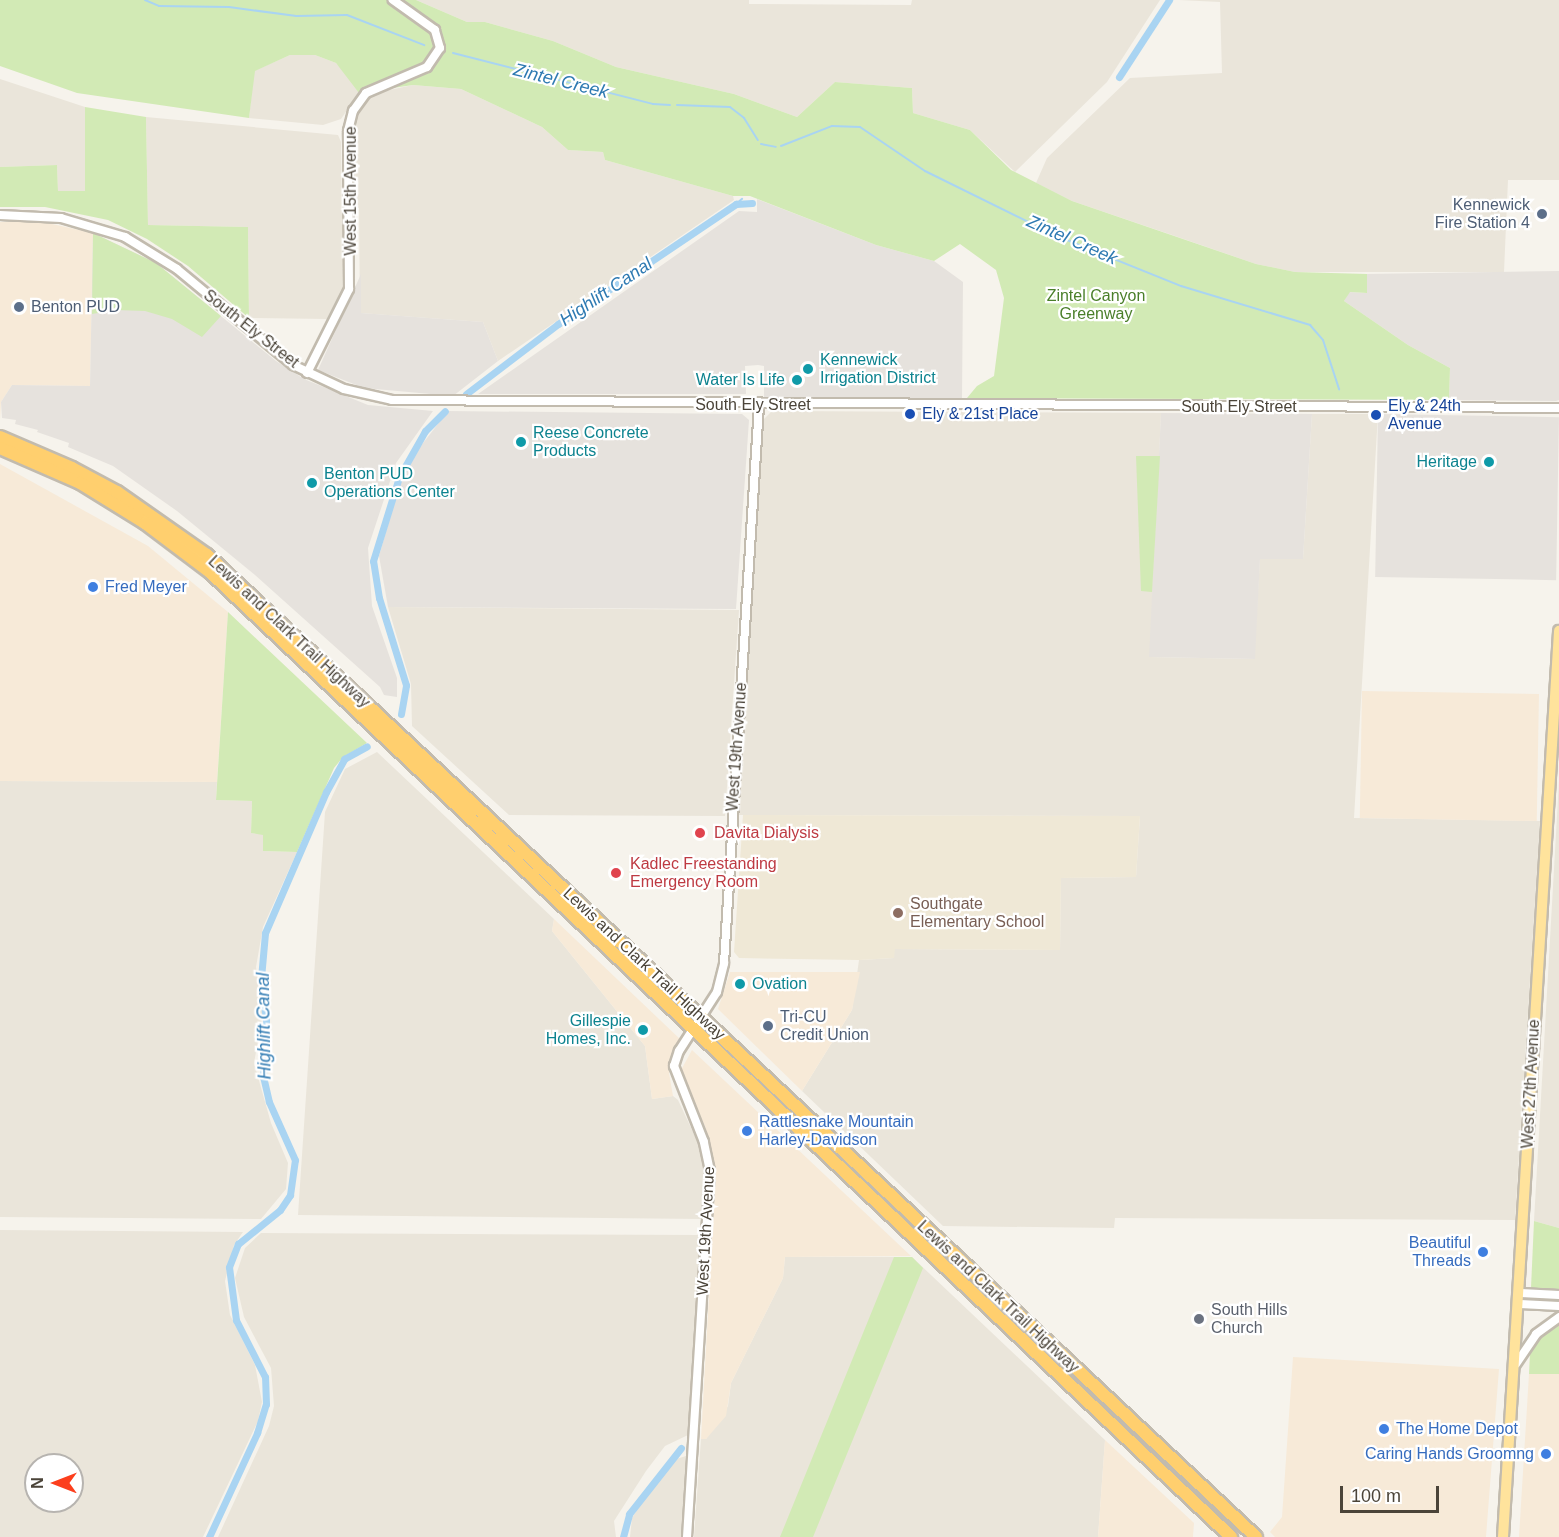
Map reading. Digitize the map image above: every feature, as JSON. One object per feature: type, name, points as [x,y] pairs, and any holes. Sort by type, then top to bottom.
[{"type":"highway","name":"Lewis and Clark Trail Highway","points":[[0,437],[72,468],[117,492],[207,555],[1256,1537]]},
{"type":"highway","name":"Lewis and Clark Trail Highway","points":[[0,448],[80,483],[146,523],[210,572],[1231,1537]]},
{"type":"main road","name":"West 27th Avenue","points":[[1503,1537],[1516,1364],[1559,631]]},
{"type":"street","name":"West 15th Avenue","points":[[307,373],[344,303],[350,281],[348,131],[352,111],[366,93],[426,67],[440,48],[435,30],[393,0]]},
{"type":"street","name":"South Ely Street","points":[[0,215],[61,218],[125,237],[177,269],[276,354],[307,373],[358,394],[410,402],[1559,408]]},
{"type":"street","name":"West 19th Avenue","points":[[687,1537],[710,1171],[704,1142],[674,1066],[679,1051],[717,992],[724,963],[759,405]]},
{"type":"street","points":[[1520,1298],[1559,1295]]},
{"type":"street","points":[[1520,1298],[1559,1306]]},
{"type":"street","points":[[1516,1364],[1536,1334],[1559,1317]]},
{"type":"shaded area","points":[[416,0],[749,0],[749,4],[911,5],[912,0],[1160,0],[1107,82],[1015,172],[970,130],[913,113],[912,88],[835,82],[797,117],[734,94],[616,67],[553,41],[485,22],[467,22]]},
{"type":"shaded area","points":[[1179,0],[1559,0],[1559,180],[1508,180],[1504,272],[1295,272],[1256,264],[1072,201],[1036,183],[1047,158],[1130,78],[1222,73],[1220,2]]},
{"type":"shaded area","points":[[290,55],[315,55],[336,63],[350,77],[359,93],[341,119],[323,125],[249,118],[254,71]]},
{"type":"shaded area","points":[[0,79],[85,107],[85,191],[58,191],[57,165],[0,167]]},
{"type":"shaded area","points":[[413,85],[461,89],[542,127],[568,150],[603,152],[605,160],[733,196],[734,200],[498,361],[483,322],[360,313],[359,208],[354,207],[355,118],[370,94]]},
{"type":"shaded area","points":[[146,117],[338,135],[341,142],[343,288],[327,319],[249,318],[248,227],[148,225]]},
{"type":"shaded area","points":[[757,199],[876,245],[934,261],[963,282],[962,399],[764,398],[764,366],[758,365],[745,366],[746,394],[478,394],[739,211],[757,212]]},
{"type":"shaded area","points":[[0,222],[43,222],[93,233],[90,386],[12,385],[1,402],[0,420]]},
{"type":"shaded area","points":[[93,233],[156,263],[276,361],[304,379],[368,405],[433,411],[396,463],[368,548],[372,606],[397,678],[397,697],[384,695],[380,687],[255,575],[177,511],[113,466],[68,447],[69,443],[37,432],[38,430],[15,424],[16,420],[2,418],[1,402],[12,385],[90,386]]},
{"type":"shaded area","points":[[1559,271],[1559,400],[1556,401],[1449,400],[1450,368],[1408,345],[1344,301],[1349,292],[1367,293],[1367,274]]},
{"type":"shaded area","points":[[361,274],[361,313],[483,322],[498,361],[453,396],[364,388],[318,370]]},
{"type":"shaded area","points":[[448,411],[742,414],[749,420],[736,609],[388,607],[379,556],[400,483],[420,447]]},
{"type":"shaded area","points":[[772,411],[1161,413],[1150,657],[1254,659],[1260,558],[1303,559],[1312,414],[1378,414],[1354,818],[1540,821],[1515,1220],[1115,1218],[1114,1228],[943,1226],[802,1091],[852,1010],[859,960],[894,958],[894,949],[1060,950],[1061,878],[1136,877],[1140,816],[739,815],[764,419]]},
{"type":"shaded area","points":[[1161,413],[1312,414],[1303,559],[1260,559],[1255,659],[1149,657]]},
{"type":"shaded area","points":[[1378,414],[1559,417],[1556,580],[1375,577]]},
{"type":"shaded area","points":[[0,464],[148,546],[228,612],[217,782],[0,781]]},
{"type":"shaded area","points":[[388,607],[739,610],[725,816],[509,815],[412,726],[411,684]]},
{"type":"shaded area","points":[[1362,691],[1539,694],[1537,821],[1360,818]]},
{"type":"shaded area","points":[[377,752],[554,919],[552,931],[645,1046],[652,1099],[673,1096],[678,1100],[700,1147],[704,1172],[701,1219],[298,1215],[325,812],[345,769]]},
{"type":"shaded area","points":[[0,781],[217,782],[216,800],[252,801],[251,833],[263,834],[263,851],[297,852],[263,927],[256,967],[263,1013],[254,1063],[271,1123],[288,1163],[286,1189],[261,1219],[0,1217]]},
{"type":"shaded area","points":[[1559,781],[1559,1228],[1534,1221]]},
{"type":"shaded area","name":"Southgate Elementary School","points":[[743,815],[1140,816],[1136,877],[1061,878],[1060,950],[895,949],[894,958],[859,960],[739,958],[734,952]]},
{"type":"shaded area","points":[[554,919],[681,1040],[669,1073],[673,1096],[652,1099],[645,1046],[552,931]]},
{"type":"shaded area","points":[[730,972],[860,972],[852,1010],[802,1091],[718,1009]]},
{"type":"shaded area","points":[[692,1050],[911,1256],[785,1257],[783,1278],[731,1383],[726,1416],[706,1439],[701,1439],[716,1170],[705,1126],[684,1084],[681,1070]]},
{"type":"shaded area","points":[[0,1230],[243,1232],[234,1245],[225,1281],[230,1315],[255,1365],[262,1402],[258,1421],[203,1537],[0,1537]]},
{"type":"shaded area","points":[[261,1233],[700,1235],[688,1435],[665,1446],[646,1471],[614,1521],[616,1537],[218,1537],[269,1426],[274,1406],[271,1368],[244,1317],[235,1278],[245,1248]]},
{"type":"shaded area","points":[[785,1257],[912,1257],[1105,1440],[1098,1537],[694,1537],[701,1439],[706,1439],[728,1406],[731,1383],[783,1278]]},
{"type":"shaded area","points":[[1293,1357],[1499,1369],[1486,1537],[1275,1537],[1270,1532],[1282,1517]]},
{"type":"shaded area","points":[[1529,1374],[1559,1374],[1559,1537],[1519,1537]]},
{"type":"shaded area","points":[[1105,1440],[1194,1523],[1193,1537],[1098,1537]]},
{"type":"shaded area","points":[[686,1456],[681,1537],[630,1537],[632,1518],[643,1500],[676,1459]]},
{"type":"green space","name":"Zintel Canyon Greenway","points":[[0,0],[416,0],[467,22],[485,22],[553,41],[616,67],[734,94],[797,117],[835,82],[912,88],[913,113],[970,130],[1011,170],[1072,201],[1256,264],[1295,272],[1367,274],[1367,293],[1350,292],[1344,301],[1408,345],[1450,368],[1449,400],[967,398],[977,386],[994,376],[1004,298],[996,270],[960,244],[934,261],[876,245],[750,196],[733,196],[605,160],[603,152],[568,150],[542,127],[461,89],[413,85],[359,93],[336,63],[315,55],[290,55],[255,71],[249,118],[77,93],[0,66]]},
{"type":"green space","points":[[85,107],[146,117],[148,225],[248,227],[249,318],[188,266],[147,239],[108,220],[45,207],[0,207],[0,167],[57,165],[58,191],[85,191]]},
{"type":"green space","points":[[93,233],[156,263],[221,316],[202,337],[172,319],[145,311],[116,310],[92,314]]},
{"type":"green space","points":[[1136,456],[1160,456],[1152,592],[1141,591]]},
{"type":"green space","points":[[228,612],[367,743],[343,757],[334,768],[297,852],[263,851],[263,835],[251,833],[252,801],[216,800]]},
{"type":"green space","points":[[1534,1221],[1559,1228],[1559,1290],[1531,1288]]},
{"type":"green space","points":[[894,1257],[912,1257],[923,1268],[813,1537],[780,1537]]},
{"type":"green space","points":[[1559,1323],[1559,1374],[1529,1374],[1530,1353],[1540,1337]]},
{"type":"waterway","name":"Zintel Creek","points":[[145,0],[159,6],[229,7],[296,16],[347,15],[424,45]]},
{"type":"waterway","points":[[1119,77],[1169,0]]},
{"type":"waterway","name":"Zintel Creek","points":[[453,53],[653,104],[670,105]]},
{"type":"waterway","name":"Zintel Creek","points":[[677,105],[730,107],[744,118],[758,140]]},
{"type":"waterway","name":"Zintel Creek","points":[[781,146],[832,126],[860,127],[925,171],[1057,236],[1181,286],[1310,325],[1323,340],[1339,389]]},
{"type":"waterway","name":"Zintel Creek","points":[[761,144],[776,147]]},
{"type":"waterway","name":"Highlift Canal","points":[[736,204],[742,199]]},
{"type":"waterway","name":"Highlift Canal","points":[[466,394],[558,324],[736,204],[752,203]]},
{"type":"waterway","name":"Highlift Canal","points":[[401,714],[406,685],[379,598],[373,561],[399,477],[425,431],[445,411]]},
{"type":"waterway","name":"Highlift Canal","points":[[209,1537],[257,1433],[266,1404],[265,1377],[236,1320],[229,1267],[238,1244],[280,1210],[290,1195],[295,1160],[269,1102],[263,1077],[266,1021],[261,978],[265,933],[326,792],[344,759],[367,746]]},
{"type":"waterway","points":[[623,1537],[629,1514],[681,1448]]},
{"type":"place","name":"Kennewick Fire Station 4","points":[[1542,214]]},
{"type":"place","name":"Benton PUD","points":[[19,307]]},
{"type":"place","name":"Kennewick Irrigation District","points":[[808,369]]},
{"type":"place","name":"Water Is Life","points":[[797,380]]},
{"type":"place","name":"Ely & 21st Place","points":[[910,414]]},
{"type":"place","name":"Ely & 24th Avenue","points":[[1376,415]]},
{"type":"place","name":"Reese Concrete Products","points":[[521,442]]},
{"type":"place","name":"Heritage","points":[[1489,462]]},
{"type":"place","name":"Benton PUD Operations Center","points":[[312,483]]},
{"type":"place","name":"Fred Meyer","points":[[93,587]]},
{"type":"place","name":"Davita Dialysis","points":[[700,833]]},
{"type":"place","name":"Kadlec Freestanding Emergency Room","points":[[616,873]]},
{"type":"place","name":"Southgate Elementary School","points":[[898,913]]},
{"type":"place","name":"Ovation","points":[[740,984]]},
{"type":"place","name":"Tri-CU Credit Union","points":[[768,1026]]},
{"type":"place","name":"Gillespie Homes, Inc.","points":[[643,1030]]},
{"type":"place","name":"Rattlesnake Mountain Harley-Davidson","points":[[747,1131]]},
{"type":"place","name":"Beautiful Threads","points":[[1483,1252]]},
{"type":"place","name":"South Hills Church","points":[[1199,1319]]},
{"type":"place","name":"The Home Depot","points":[[1384,1429]]},
{"type":"place","name":"Caring Hands Groomng","points":[[1546,1454]]}]
